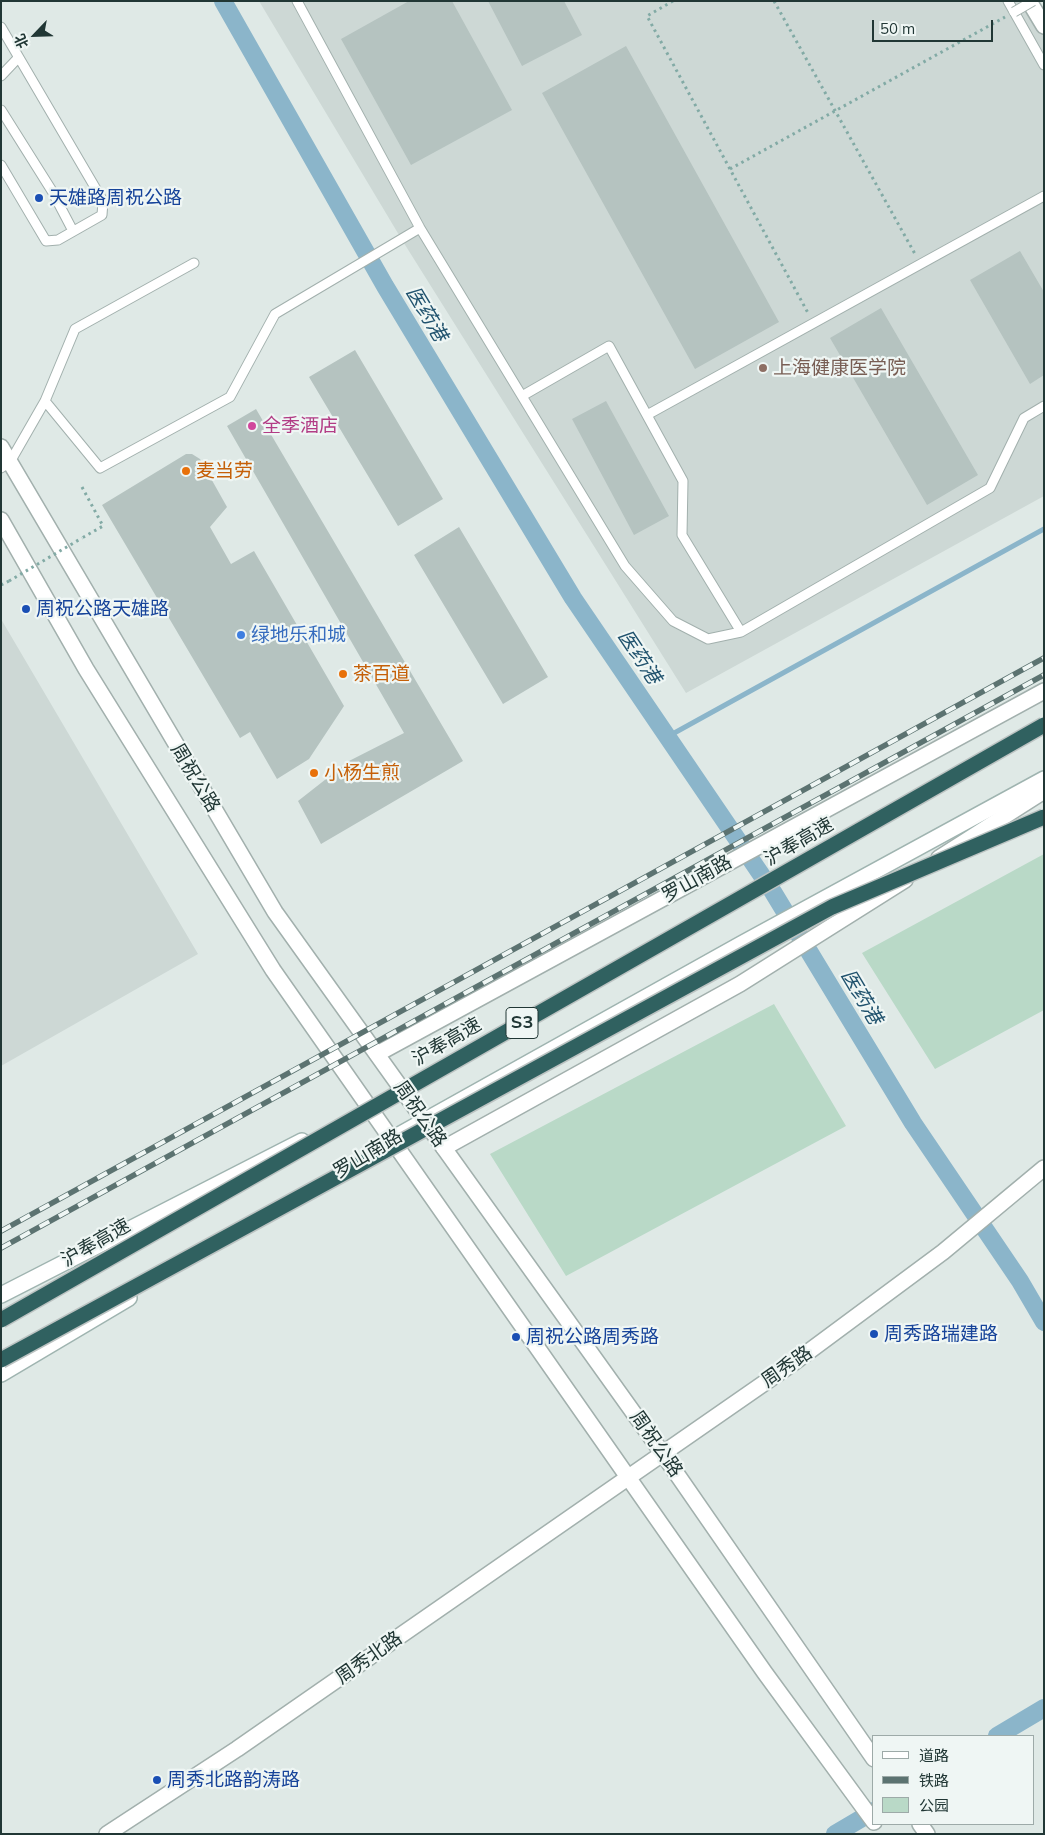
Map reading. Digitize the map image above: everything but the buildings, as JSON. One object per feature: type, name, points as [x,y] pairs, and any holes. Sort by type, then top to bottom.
[{"type":"highway","name":"沪奉高速","points":[[1,1320],[1044,725]]},
{"type":"highway","name":"S3","points":[[1,1360],[832,908],[1044,817]]},
{"type":"street","points":[[1031,1],[1044,26]]},
{"type":"street","name":"周祝公路","points":[[1,447],[6,465],[275,912],[663,1454],[872,1756]]},
{"type":"street","name":"周祝公路","points":[[1,520],[86,669],[273,970],[765,1674],[872,1820]]},
{"type":"street","name":"罗山南路","points":[[377,1054],[1044,691]]},
{"type":"street","name":"罗山南路","points":[[1,1295],[368,1107],[803,864],[1044,734]]},
{"type":"street","name":"罗山南路","points":[[1,1374],[424,1120],[1044,779]]},
{"type":"street","points":[[444,1148],[652,1035],[760,972],[841,922],[978,831],[1044,791]]},
{"type":"street","name":"周秀路","points":[[628,1478],[855,1319],[943,1252],[1044,1168]]},
{"type":"street","name":"周秀北路","points":[[107,1834],[237,1749],[628,1478]]},
{"type":"lane","points":[[297,1],[420,228],[625,566],[673,621],[708,639],[741,632],[990,488],[1024,418],[1044,406]]},
{"type":"lane","points":[[1008,1],[1044,65]]},
{"type":"lane","points":[[1014,12],[1031,1]]},
{"type":"lane","points":[[1,28],[103,201],[102,215],[58,240],[46,241],[1,165]]},
{"type":"lane","points":[[1,76],[18,58]]},
{"type":"lane","points":[[1,110],[52,191],[73,231]]},
{"type":"lane","points":[[647,415],[1044,196]]},
{"type":"lane","points":[[45,402],[100,468],[230,397],[275,314],[420,228]]},
{"type":"lane","points":[[6,465],[45,402],[75,329],[194,263]]},
{"type":"lane","points":[[522,396],[609,346],[683,481],[682,535],[741,632]]},
{"type":"path","points":[[673,1],[647,16],[813,322]]},
{"type":"path","points":[[774,1],[920,263]]},
{"type":"path","points":[[730,168],[1014,12]]},
{"type":"path","points":[[1,585],[103,526],[82,487]]},
{"type":"shaded area","name":"上海健康医学院","points":[[259,1],[1031,1],[1044,21],[1044,496],[686,693],[402,240]]},
{"type":"shaded area","points":[[1,619],[198,954],[1,1066]]},
{"type":"green space","points":[[1044,854],[1044,1010],[935,1069],[862,953]]},
{"type":"green space","points":[[774,1004],[846,1126],[566,1276],[490,1154]]},
{"type":"waterway","name":"医药港","points":[[223,1],[385,286],[573,598],[773,892],[913,1123],[1020,1281],[1044,1322]]},
{"type":"waterway","points":[[667,737],[1044,529]]},
{"type":"waterway","points":[[999,1735],[1044,1708]]},
{"type":"waterway","points":[[835,1834],[872,1812]]},
{"type":"railway","points":[[1,1231],[1044,658]]},
{"type":"railway","points":[[1,1248],[1044,675]]},
{"type":"place","name":"天雄路周祝公路","points":[[39,198]]},
{"type":"place","name":"上海健康医学院","points":[[763,368]]},
{"type":"place","name":"全季酒店","points":[[252,426]]},
{"type":"place","name":"麦当劳","points":[[186,471]]},
{"type":"place","name":"周祝公路天雄路","points":[[26,609]]},
{"type":"place","name":"绿地乐和城","points":[[241,635]]},
{"type":"place","name":"茶百道","points":[[343,674]]},
{"type":"place","name":"小杨生煎","points":[[314,773]]},
{"type":"place","name":"周秀路瑞建路","points":[[874,1334]]},
{"type":"place","name":"周祝公路周秀路","points":[[516,1337]]},
{"type":"place","name":"周秀北路韵涛路","points":[[157,1780]]}]
